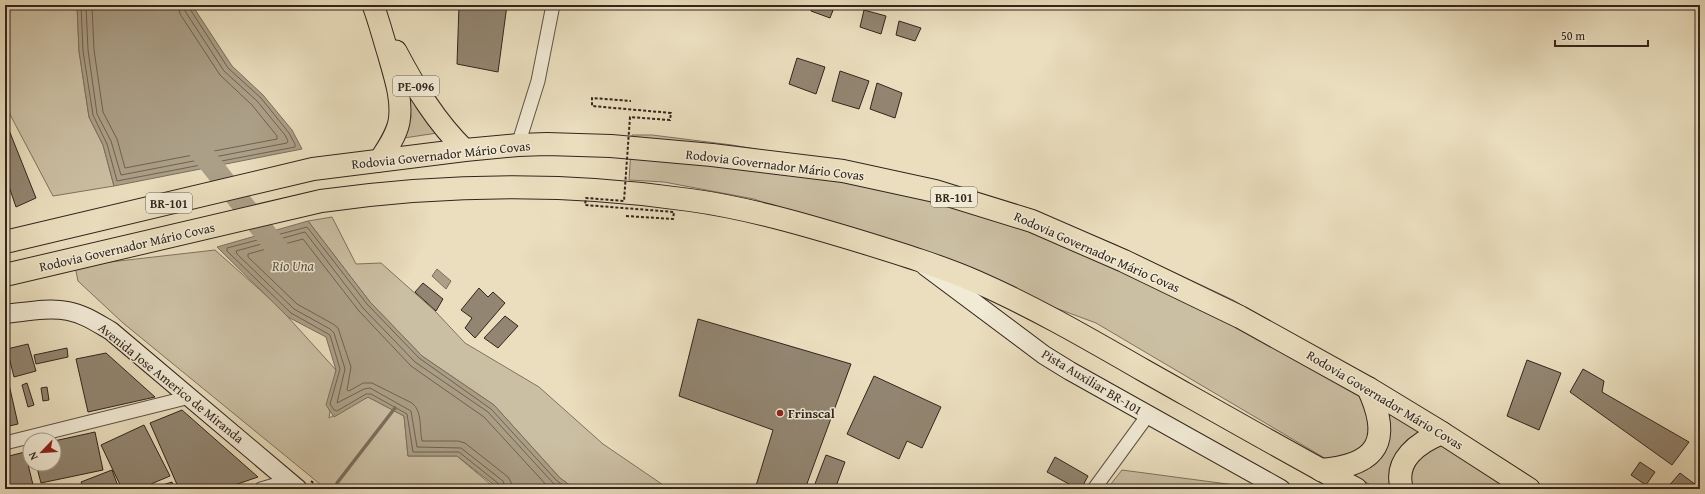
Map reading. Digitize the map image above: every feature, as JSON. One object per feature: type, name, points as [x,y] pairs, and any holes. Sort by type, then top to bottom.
[{"type":"highway","name":"Rodovia Governador Mário Covas","points":[[15,240],[313,169],[518,145],[611,146],[712,155],[843,171],[935,191],[1032,221],[1124,261],[1240,317],[1368,388],[1442,433],[1529,489]]},
{"type":"highway","name":"Rodovia Governador Mário Covas","points":[[5,275],[321,201],[362,195],[497,187],[562,187],[692,200],[740,209],[826,231],[913,258],[976,282],[1013,299],[1103,347],[1356,489]]},
{"type":"highway","points":[[1321,470],[1338,469],[1353,464],[1364,458],[1375,447],[1380,437],[1380,425],[1378,412],[1368,388]]},
{"type":"highway","points":[[1402,489],[1400,483],[1401,472],[1404,462],[1413,449],[1426,440],[1442,433]]},
{"type":"main road","name":"PE-096","points":[[375,10],[408,73],[430,109],[449,135],[465,150]]},
{"type":"main road","name":"PE-096","points":[[375,10],[399,93],[401,111],[392,141],[379,161]]},
{"type":"main road","name":"Pista Auxiliar BR-101","points":[[913,258],[1044,355],[1082,378],[1281,489]]},
{"type":"main road","name":"Avenida Jose Americo de Miranda","points":[[5,314],[55,310],[68,311],[88,318],[111,332],[293,485]]},
{"type":"street","points":[[518,145],[538,81],[553,5]]},
{"type":"street","points":[[5,443],[190,397]]},
{"type":"street","points":[[1094,489],[1148,415]]},
{"type":"street","points":[[261,489],[293,485]]},
{"type":"path","points":[[626,216],[673,219],[674,212],[586,205],[586,198],[624,201],[630,117],[670,120],[671,112],[592,106],[592,98],[631,101]]},
{"type":"shaded area","points":[[5,5],[77,5],[79,51],[89,117],[103,145],[114,186],[53,196],[5,105]]},
{"type":"shaded area","points":[[402,74],[444,132],[404,138],[411,117],[409,96]]},
{"type":"shaded area","points":[[632,135],[652,135],[732,145],[928,178],[1027,208],[1114,244],[1233,300],[1374,384],[1381,437],[1333,463],[1096,323],[754,199],[664,182],[629,180]]},
{"type":"shaded area","points":[[332,217],[356,264],[381,263],[435,311],[465,343],[539,387],[603,444],[669,489],[575,489],[560,478],[494,405],[422,356],[370,302],[308,221]]},
{"type":"shaded area","points":[[215,250],[277,305],[336,370],[329,418],[368,397],[404,416],[408,456],[457,456],[496,489],[326,489],[123,323],[78,281],[75,266]]},
{"type":"shaded area","points":[[1389,403],[1419,431],[1406,444],[1397,489],[1378,489],[1337,466],[1385,437],[1389,418]]},
{"type":"shaded area","points":[[1422,435],[1517,471],[1547,489],[1403,489]]},
{"type":"shaded area","points":[[1122,470],[1250,487],[1253,489],[1107,489]]},
{"type":"water","points":[[77,5],[192,5],[232,66],[263,95],[292,130],[302,149],[114,186],[103,145],[89,117],[79,51]]},
{"type":"water","name":"Rio Una","points":[[308,221],[370,302],[422,356],[494,405],[560,478],[575,489],[499,489],[457,456],[408,456],[404,416],[368,397],[334,417],[326,405],[336,370],[326,337],[288,317],[217,247]]},
{"type":"water","points":[[437,269],[451,281],[446,289],[432,276]]},
{"type":"building","points":[[459,5],[507,5],[498,72],[457,64]]},
{"type":"building","points":[[812,5],[835,5],[830,18],[811,11]]},
{"type":"building","points":[[864,10],[886,16],[881,34],[860,27]]},
{"type":"building","points":[[899,21],[921,28],[915,41],[896,35]]},
{"type":"building","points":[[797,58],[825,67],[816,94],[789,84]]},
{"type":"building","points":[[840,71],[869,81],[859,109],[832,101]]},
{"type":"building","points":[[877,83],[902,93],[895,118],[870,109]]},
{"type":"building","points":[[5,120],[36,198],[16,207],[5,175]]},
{"type":"building","points":[[423,283],[443,299],[436,311],[415,292]]},
{"type":"building","points":[[479,288],[488,297],[493,292],[505,303],[475,338],[465,328],[472,318],[461,310]]},
{"type":"building","points":[[505,316],[518,326],[498,348],[484,338]]},
{"type":"building","name":"Frinscal","points":[[698,319],[851,364],[805,489],[755,489],[773,430],[679,396]]},
{"type":"building","points":[[28,344],[36,371],[14,377],[7,349]]},
{"type":"building","points":[[67,348],[68,357],[36,364],[34,355]]},
{"type":"building","points":[[106,353],[155,397],[88,412],[76,359]]},
{"type":"building","points":[[1527,360],[1561,373],[1539,430],[1507,416]]},
{"type":"building","points":[[5,367],[18,424],[5,427]]},
{"type":"building","points":[[1583,369],[1604,381],[1602,392],[1689,442],[1672,465],[1570,392]]},
{"type":"building","points":[[874,376],[941,407],[922,448],[907,441],[899,459],[847,434]]},
{"type":"building","points":[[27,383],[34,405],[28,407],[22,385]]},
{"type":"building","points":[[47,387],[49,400],[43,401],[41,388]]},
{"type":"building","points":[[182,410],[258,477],[223,489],[179,489],[150,423]]},
{"type":"building","points":[[144,425],[170,476],[151,484],[154,489],[122,489],[101,445]]},
{"type":"building","points":[[95,432],[103,470],[41,483],[38,472],[62,472],[62,439]]},
{"type":"building","points":[[22,453],[22,472],[30,472],[34,489],[5,489],[5,457]]},
{"type":"building","points":[[826,455],[845,462],[835,489],[813,489]]},
{"type":"building","points":[[1055,457],[1088,476],[1081,489],[1078,489],[1047,472]]},
{"type":"building","points":[[1640,462],[1655,472],[1646,485],[1631,475]]},
{"type":"building","points":[[112,470],[119,489],[84,489],[81,482]]},
{"type":"building","points":[[1680,473],[1700,488],[1700,489],[1666,489]]},
{"type":"building","points":[[172,482],[174,489],[157,489],[156,487]]},
{"type":"waterway","name":"Rio Una","points":[[194,143],[284,257]]},
{"type":"waterway","points":[[337,483],[395,408]]},
{"type":"place","name":"Frinscal","points":[[780,413]]}]
